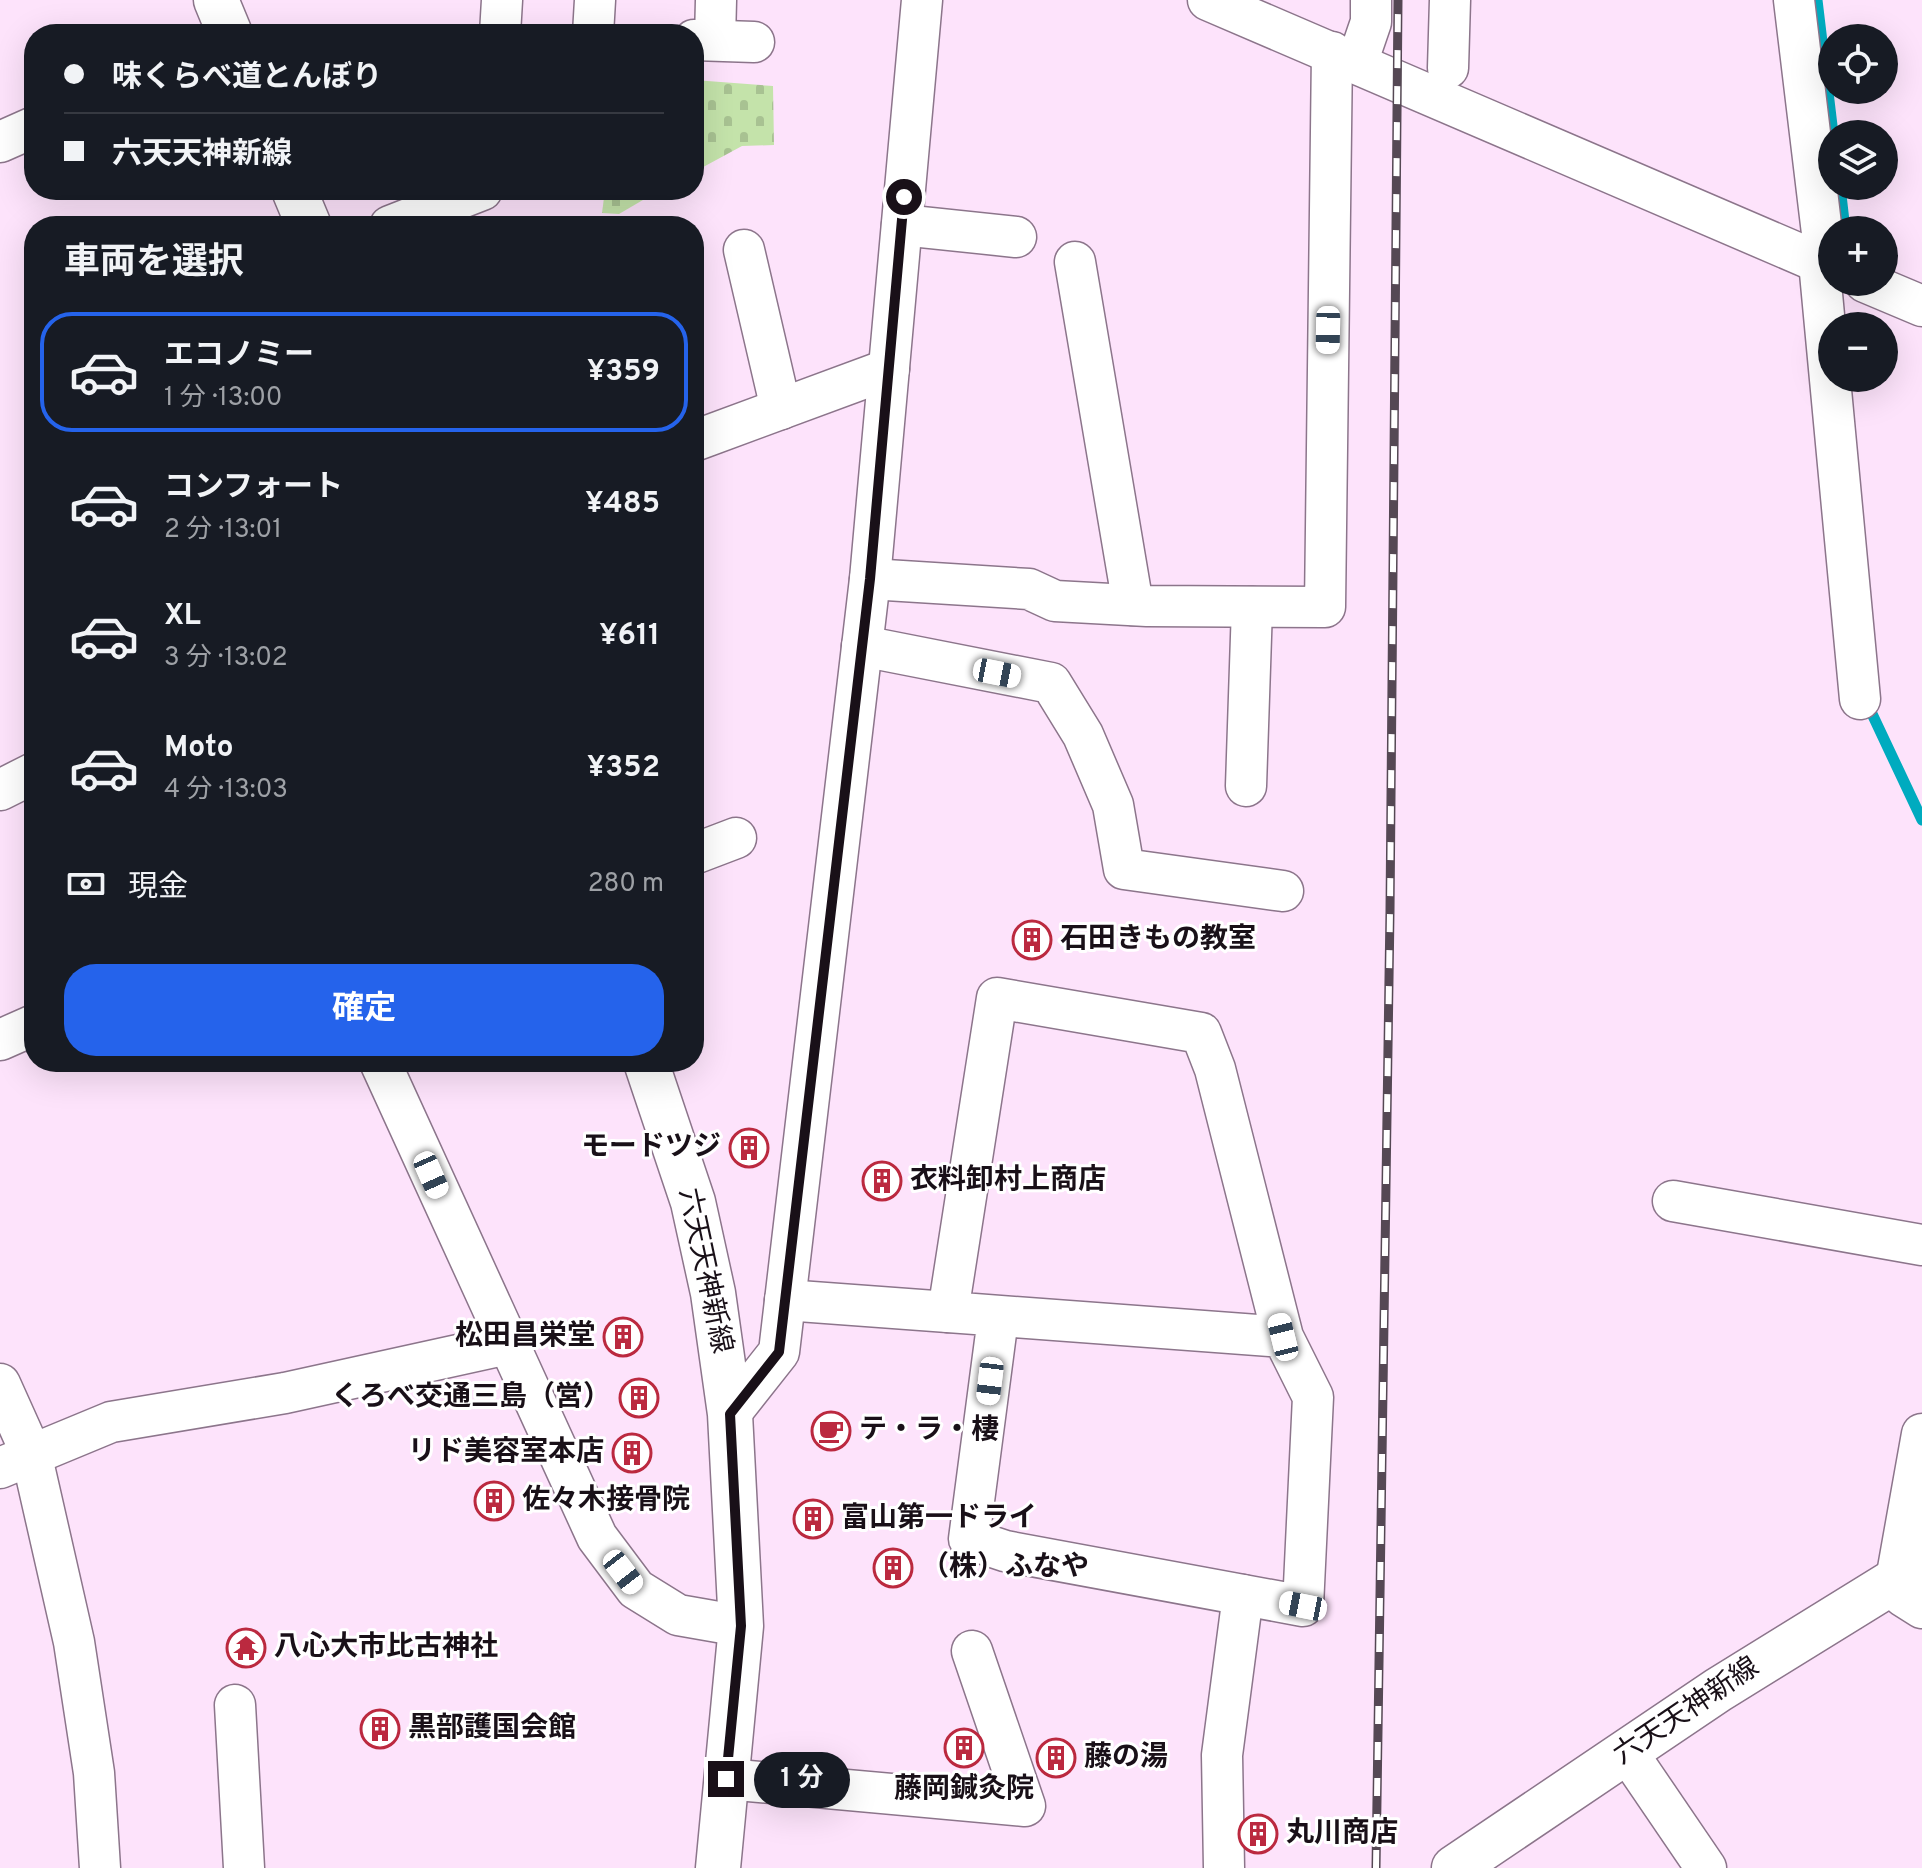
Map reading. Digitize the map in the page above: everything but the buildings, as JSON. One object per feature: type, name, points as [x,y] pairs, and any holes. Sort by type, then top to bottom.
[{"type":"main road","points":[[216,0],[226,24]]},
{"type":"main road","name":"六天天神新線","points":[[649,1072],[693,1202],[713,1293],[730,1414],[741,1626],[718,1868]]},
{"type":"main road","name":"六天天神新線","points":[[1454,1868],[1790,1644],[1913,1583]]},
{"type":"street","points":[[501,24],[502,0]]},
{"type":"street","points":[[594,24],[595,0]]},
{"type":"street","points":[[716,0],[721,41]]},
{"type":"street","points":[[730,1414],[779,1352],[870,579],[922,0]]},
{"type":"street","points":[[1208,0],[1818,262]]},
{"type":"street","points":[[870,579],[1029,589],[1055,601],[1325,607],[1344,58],[1371,22],[1371,0]]},
{"type":"street","points":[[1448,68],[1450,0]]},
{"type":"street","points":[[1794,0],[1820,216]]},
{"type":"street","points":[[0,142],[24,131]]},
{"type":"street","points":[[416,216],[456,200]]},
{"type":"street","points":[[902,225],[1016,237]]},
{"type":"street","points":[[744,250],[781,409]]},
{"type":"street","points":[[1075,262],[1133,605]]},
{"type":"street","points":[[1828,296],[1860,699]]},
{"type":"street","points":[[1898,296],[1922,306]]},
{"type":"street","points":[[704,437],[889,369]]},
{"type":"street","points":[[1246,786],[1252,607]]},
{"type":"street","points":[[862,646],[1051,683],[1083,735],[1113,805],[1124,869],[1283,891]]},
{"type":"street","points":[[0,790],[24,778]]},
{"type":"street","points":[[704,850],[736,838]]},
{"type":"street","points":[[948,1312],[997,998],[1201,1033],[1215,1069],[1283,1337],[1313,1397],[1303,1606],[1005,1551],[969,1539],[998,1318]]},
{"type":"street","points":[[0,1040],[24,1029]]},
{"type":"street","points":[[385,1072],[597,1537],[636,1589],[678,1615],[741,1626]]},
{"type":"street","points":[[1673,1201],[1922,1245]]},
{"type":"street","points":[[785,1300],[1283,1337]]},
{"type":"street","points":[[16,1461],[111,1422],[285,1393],[508,1344]]},
{"type":"street","points":[[0,1384],[16,1461],[74,1642],[94,1773],[100,1868]]},
{"type":"street","points":[[1913,1583],[1922,1434]]},
{"type":"street","points":[[1224,1868],[1222,1755],[1243,1595]]},
{"type":"street","points":[[726,1779],[1025,1806],[972,1651]]},
{"type":"street","points":[[235,1705],[244,1868]]},
{"type":"street","points":[[1627,1752],[1706,1868]]},
{"type":"green space","points":[[704,81],[773,86],[774,145],[742,146],[704,167]]},
{"type":"green space","points":[[604,200],[643,200],[619,214],[602,213]]},
{"type":"waterway","points":[[1817,0],[1831,120]]},
{"type":"waterway","points":[[1842,200],[1843,216]]},
{"type":"waterway","points":[[1866,701],[1922,820]]},
{"type":"railway","points":[[1376,1868],[1390,911],[1398,0]]},
{"type":"place","name":"石田きもの教室","points":[[1032,940]]},
{"type":"place","name":"モードツジ","points":[[749,1148]]},
{"type":"place","name":"衣料卸村上商店","points":[[882,1181]]},
{"type":"place","name":"松田昌栄堂","points":[[623,1337]]},
{"type":"place","name":"くろべ交通三島（営）","points":[[639,1398]]},
{"type":"place","name":"テ・ラ・棲","points":[[831,1431]]},
{"type":"place","name":"リド美容室本店","points":[[632,1453]]},
{"type":"place","name":"佐々木接骨院","points":[[494,1501]]},
{"type":"place","name":"富山第一ドライ","points":[[813,1519]]},
{"type":"place","name":"（株）ふなや","points":[[893,1568]]},
{"type":"place","name":"八心大市比古神社","points":[[246,1648]]},
{"type":"place","name":"黒部護国会館","points":[[380,1729]]},
{"type":"place","name":"藤岡鍼灸院","points":[[964,1748]]},
{"type":"place","name":"藤の湯","points":[[1056,1758]]},
{"type":"place","name":"丸川商店","points":[[1258,1834]]},
{"type":"route","points":[[726,1779],[741,1626],[730,1414],[779,1352],[870,579],[904,197]]}]
